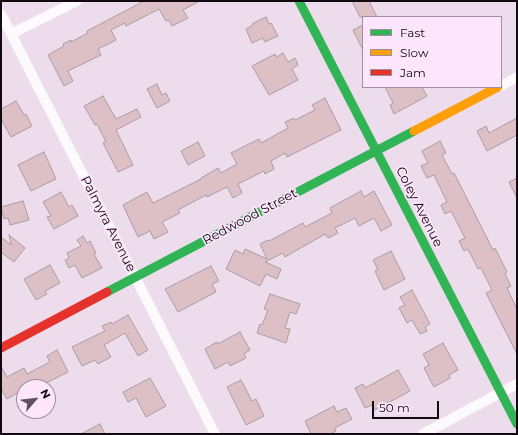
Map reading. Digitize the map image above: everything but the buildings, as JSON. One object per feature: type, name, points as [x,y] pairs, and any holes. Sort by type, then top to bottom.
[{"type":"street","points":[[11,34],[77,1]]},
{"type":"street","name":"Coley Avenue","points":[[299,1],[517,424]]},
{"type":"street","name":"Palmyra Avenue","points":[[1,14],[215,434]]},
{"type":"street","name":"Redwood Street","points":[[502,85],[517,77]]},
{"type":"street","name":"Redwood Street","points":[[1,348],[496,88]]},
{"type":"street","points":[[423,434],[517,384]]},
{"type":"traffic: fast","points":[[299,1],[517,424]]},
{"type":"traffic: fast","points":[[107,292],[414,131]]},
{"type":"traffic: slow","points":[[414,131],[496,88]]},
{"type":"traffic: jam","points":[[1,348],[107,292]]}]
